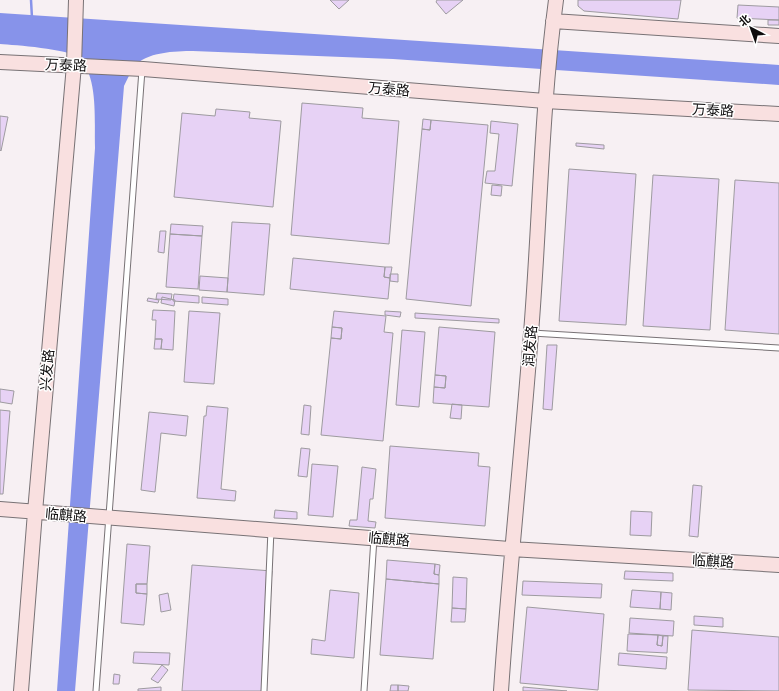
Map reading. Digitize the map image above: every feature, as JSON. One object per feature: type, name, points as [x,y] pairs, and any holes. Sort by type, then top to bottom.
[{"type":"main road","name":"兴发路","points":[[21,691],[34,512],[74,65],[76,0]]},
{"type":"main road","name":"润发路","points":[[501,691],[511,549],[531,333],[545,101],[550,43],[556,0]]},
{"type":"main road","points":[[553,21],[779,36]]},
{"type":"main road","name":"万泰路","points":[[0,62],[142,69],[545,101],[779,114]]},
{"type":"main road","name":"临麒路","points":[[0,509],[271,529],[511,549],[779,565]]},
{"type":"lane","points":[[96,691],[142,69]]},
{"type":"lane","points":[[531,333],[779,348]]},
{"type":"lane","points":[[264,691],[271,529]]},
{"type":"lane","points":[[364,691],[374,538]]},
{"type":"water","points":[[0,13],[779,65],[779,85],[393,59],[193,51],[161,53],[145,58],[139,62],[134,67],[124,86],[75,691],[57,691],[95,148],[94,100],[89,75],[85,65],[78,57],[64,52],[29,46],[0,44]]},
{"type":"building","points":[[330,0],[349,0],[339,9]]},
{"type":"building","points":[[437,0],[463,0],[446,14],[436,2]]},
{"type":"building","points":[[578,0],[681,0],[678,19],[584,11],[578,6]]},
{"type":"building","points":[[738,5],[779,7],[779,20],[737,18]]},
{"type":"building","points":[[768,20],[779,20],[779,25],[768,25]]},
{"type":"building","points":[[302,103],[363,108],[362,118],[399,121],[389,244],[291,235]]},
{"type":"building","points":[[216,109],[250,112],[249,118],[281,121],[273,207],[174,197],[182,113],[215,116]]},
{"type":"building","points":[[0,116],[8,117],[1,151],[0,150]]},
{"type":"building","points":[[423,119],[431,120],[430,130],[422,129]]},
{"type":"building","points":[[431,120],[488,125],[471,306],[406,299],[422,129],[430,130]]},
{"type":"building","points":[[491,121],[518,124],[512,186],[485,183],[487,171],[495,171],[499,134],[490,133]]},
{"type":"building","points":[[576,143],[604,145],[604,149],[576,146]]},
{"type":"building","points":[[569,169],[636,174],[626,325],[559,321]]},
{"type":"building","points":[[653,175],[719,179],[710,330],[643,326]]},
{"type":"building","points":[[735,180],[779,183],[779,334],[725,330]]},
{"type":"building","points":[[492,185],[502,186],[501,196],[491,195]]},
{"type":"building","points":[[232,222],[270,224],[264,295],[227,292]]},
{"type":"building","points":[[171,224],[203,226],[202,236],[170,234]]},
{"type":"building","points":[[160,231],[166,231],[164,253],[158,252]]},
{"type":"building","points":[[170,234],[202,236],[198,289],[166,287]]},
{"type":"building","points":[[293,258],[385,267],[384,277],[390,278],[388,299],[290,289]]},
{"type":"building","points":[[385,267],[392,267],[390,278],[384,277]]},
{"type":"building","points":[[390,274],[398,274],[398,282],[390,281]]},
{"type":"building","points":[[200,276],[228,278],[227,292],[199,290]]},
{"type":"building","points":[[157,293],[172,294],[171,300],[156,299]]},
{"type":"building","points":[[174,294],[199,296],[199,303],[173,301]]},
{"type":"building","points":[[162,297],[175,300],[174,306],[161,303]]},
{"type":"building","points":[[202,297],[228,299],[228,305],[202,303]]},
{"type":"building","points":[[148,298],[159,300],[158,303],[147,301]]},
{"type":"building","points":[[153,310],[175,311],[173,350],[161,349],[162,339],[155,339],[156,320],[152,320]]},
{"type":"building","points":[[189,311],[220,313],[214,384],[184,382]]},
{"type":"building","points":[[334,311],[386,316],[384,332],[393,333],[383,441],[321,435],[331,338],[341,339],[342,328],[332,327]]},
{"type":"building","points":[[385,311],[401,312],[400,317],[385,315]]},
{"type":"building","points":[[415,313],[499,319],[499,323],[415,318]]},
{"type":"building","points":[[332,327],[342,328],[341,339],[331,338]]},
{"type":"building","points":[[439,327],[495,332],[489,407],[433,403],[434,387],[445,388],[446,376],[435,375]]},
{"type":"building","points":[[402,330],[425,332],[419,407],[396,405]]},
{"type":"building","points":[[155,339],[162,339],[161,349],[154,349]]},
{"type":"building","points":[[547,345],[557,345],[552,410],[543,409]]},
{"type":"building","points":[[435,375],[446,376],[445,388],[434,387]]},
{"type":"building","points":[[0,389],[14,391],[12,404],[0,402]]},
{"type":"building","points":[[452,404],[462,405],[461,419],[450,418]]},
{"type":"building","points":[[304,405],[311,406],[309,435],[301,434]]},
{"type":"building","points":[[207,406],[228,408],[221,489],[236,491],[235,501],[197,498],[204,416],[206,416]]},
{"type":"building","points":[[0,410],[10,411],[3,494],[0,494]]},
{"type":"building","points":[[149,412],[188,416],[186,436],[161,433],[155,492],[141,490]]},
{"type":"building","points":[[390,446],[479,453],[478,466],[490,467],[485,526],[385,518]]},
{"type":"building","points":[[301,448],[310,449],[307,477],[298,476]]},
{"type":"building","points":[[312,464],[338,466],[333,517],[308,515]]},
{"type":"building","points":[[362,467],[376,469],[373,499],[370,499],[368,521],[376,522],[375,528],[349,526],[350,520],[357,520]]},
{"type":"building","points":[[693,485],[702,486],[698,537],[689,536]]},
{"type":"building","points":[[275,510],[297,512],[297,519],[274,518]]},
{"type":"building","points":[[631,511],[652,512],[651,536],[630,535]]},
{"type":"building","points":[[127,544],[150,546],[147,584],[136,584],[136,593],[147,594],[144,625],[121,623]]},
{"type":"building","points":[[387,560],[435,564],[434,574],[439,575],[439,584],[386,579]]},
{"type":"building","points":[[435,564],[440,565],[439,575],[434,574]]},
{"type":"building","points":[[192,565],[272,571],[263,691],[182,691]]},
{"type":"building","points":[[625,571],[673,573],[673,581],[624,579]]},
{"type":"building","points":[[453,577],[467,578],[466,609],[452,608]]},
{"type":"building","points":[[386,579],[439,584],[433,659],[380,655]]},
{"type":"building","points":[[523,581],[602,584],[601,598],[522,595]]},
{"type":"building","points":[[136,584],[147,584],[147,594],[136,593]]},
{"type":"building","points":[[330,590],[359,593],[354,658],[311,654],[312,639],[325,641]]},
{"type":"building","points":[[632,590],[661,592],[660,609],[630,607]]},
{"type":"building","points":[[661,592],[672,593],[671,610],[660,609]]},
{"type":"building","points":[[168,593],[171,610],[161,612],[159,595]]},
{"type":"building","points":[[527,607],[604,614],[598,690],[520,683]]},
{"type":"building","points":[[452,608],[466,609],[465,622],[451,622]]},
{"type":"building","points":[[694,616],[723,618],[723,627],[694,625]]},
{"type":"building","points":[[630,618],[674,621],[673,636],[629,633]]},
{"type":"building","points":[[692,630],[779,637],[779,691],[688,690]]},
{"type":"building","points":[[628,634],[658,635],[657,645],[662,646],[663,636],[668,636],[667,653],[627,651]]},
{"type":"building","points":[[658,635],[663,636],[662,646],[657,645]]},
{"type":"building","points":[[134,652],[170,653],[169,665],[133,663]]},
{"type":"building","points":[[619,653],[667,657],[666,669],[618,665]]},
{"type":"building","points":[[162,665],[168,670],[158,683],[151,679]]},
{"type":"building","points":[[114,674],[120,675],[119,684],[113,684]]},
{"type":"building","points":[[391,685],[398,685],[398,691],[390,691]]},
{"type":"building","points":[[398,685],[409,686],[408,691],[398,691]]},
{"type":"building","points":[[161,687],[161,691],[138,691],[138,689]]},
{"type":"building","points":[[523,687],[567,691],[523,691]]},
{"type":"waterway","points":[[31,0],[32,18]]}]
